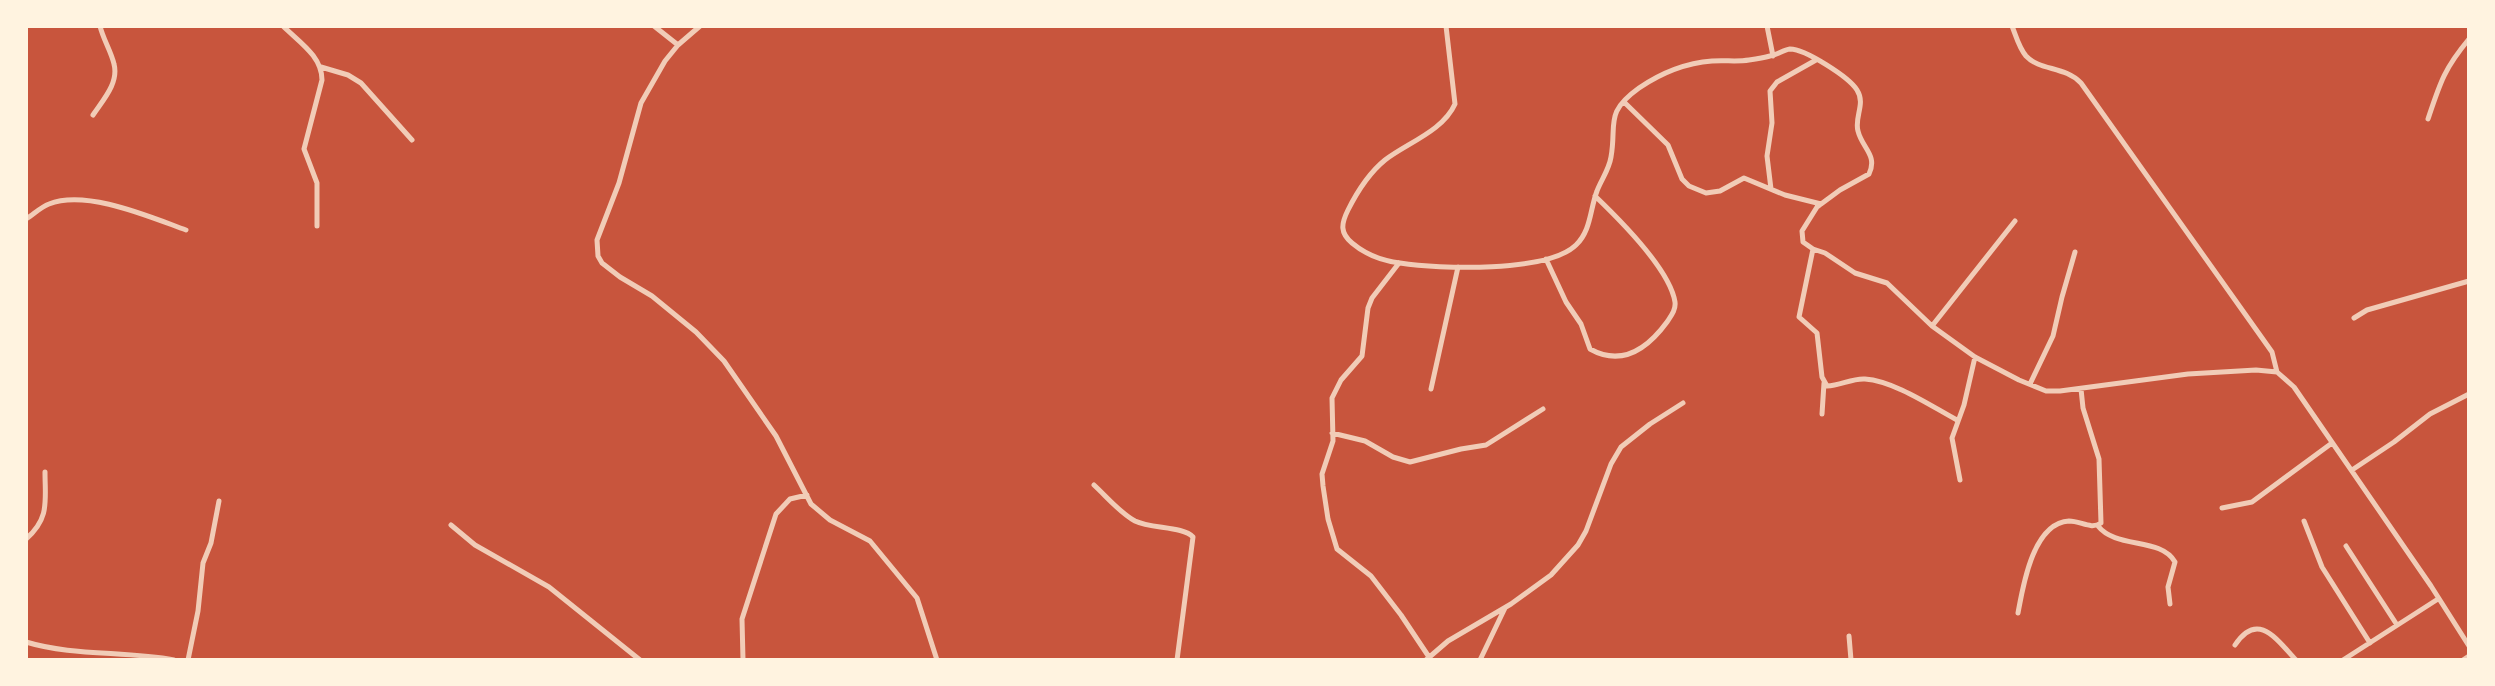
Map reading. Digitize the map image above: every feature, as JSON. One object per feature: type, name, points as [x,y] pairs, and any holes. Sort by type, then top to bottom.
[{"type":"street","points":[[93,115],[111,88],[115,72],[115,65],[100,26]]},
{"type":"street","points":[[283,26],[313,55],[321,67],[322,80],[304,149],[317,183],[317,226]]},
{"type":"street","points":[[654,26],[678,45]]},
{"type":"street","points":[[701,26],[678,45],[654,76],[640,103],[619,183],[597,240],[598,256],[602,263],[620,277],[652,296],[696,332],[724,360],[776,436],[817,511],[870,541],[917,598],[937,660]]},
{"type":"street","points":[[1446,26],[1456,99],[1452,110],[1427,133],[1384,161],[1369,176],[1342,224],[1343,232],[1355,245],[1382,259],[1399,263],[1458,267],[1517,264],[1546,259],[1573,248],[1583,237],[1611,155],[1613,118],[1624,102],[1640,87],[1679,68],[1713,61],[1745,61],[1773,56],[1790,49],[1816,60],[1848,80],[1856,89],[1861,103],[1857,130],[1873,164],[1870,174],[1821,204],[1802,231],[1803,242],[1855,272],[1887,283],[1932,326],[1975,357],[2046,391],[2081,389],[2188,374],[2256,369],[2277,372],[2294,387],[2469,646]]},
{"type":"street","points":[[1767,26],[1773,56]]},
{"type":"street","points":[[2012,26],[2027,57],[2035,63],[2064,70],[2081,83],[2272,352],[2277,372]]},
{"type":"street","points":[[2428,119],[2449,63],[2469,40]]},
{"type":"street","points":[[1771,189],[1767,156],[1772,133],[1770,91],[1777,82],[1816,60]]},
{"type":"street","points":[[321,67],[348,75],[361,83],[412,140]]},
{"type":"street","points":[[1624,102],[1668,145],[1682,179],[1689,186],[1706,193],[1720,191],[1744,178],[1821,204]]},
{"type":"street","points":[[1546,259],[1566,302],[1581,324],[1590,349],[1602,354],[1628,354],[1650,344],[1661,331],[1675,308],[1675,301],[1668,286],[1645,248],[1595,196]]},
{"type":"street","points":[[26,219],[47,204],[73,200],[133,211],[186,230]]},
{"type":"street","points":[[1932,326],[2015,221]]},
{"type":"street","points":[[1813,249],[1799,317],[1817,333],[1824,383],[1822,414]]},
{"type":"street","points":[[2030,384],[2053,336],[2075,252]]},
{"type":"street","points":[[1399,263],[1368,308],[1362,356],[1335,389],[1332,398],[1331,451],[1322,474],[1337,550],[1371,576],[1402,615],[1428,659],[1448,641],[1505,608],[1551,575],[1578,545],[1611,464],[1621,447],[1683,403]]},
{"type":"street","points":[[1431,389],[1458,267]]},
{"type":"street","points":[[2354,318],[2367,310],[2469,281]]},
{"type":"street","points":[[1960,480],[1952,438],[1964,405],[1975,357]]},
{"type":"street","points":[[1824,383],[1832,386],[1857,379],[1876,381],[1957,420]]},
{"type":"street","points":[[2081,389],[2083,408],[2099,459],[2102,516],[2098,526]]},
{"type":"street","points":[[2352,470],[2430,414],[2469,394]]},
{"type":"street","points":[[1332,433],[1365,441],[1393,457],[1410,462],[1486,445],[1543,409]]},
{"type":"street","points":[[2222,508],[2252,502],[2332,443]]},
{"type":"street","points":[[26,539],[41,524],[44,516],[45,472]]},
{"type":"street","points":[[1094,485],[1133,520],[1184,531],[1193,537],[1177,660]]},
{"type":"street","points":[[743,660],[742,619],[776,514],[790,499],[807,495]]},
{"type":"street","points":[[188,660],[198,611],[203,563],[211,543],[219,500]]},
{"type":"street","points":[[2304,521],[2322,567],[2370,643]]},
{"type":"street","points":[[2018,613],[2029,564],[2043,538],[2065,522],[2098,526],[2108,534],[2168,552],[2175,562],[2168,587],[2170,604]]},
{"type":"street","points":[[451,525],[475,545],[549,587],[640,660]]},
{"type":"street","points":[[2346,546],[2397,625]]},
{"type":"street","points":[[2343,660],[2438,599]]},
{"type":"street","points":[[1480,660],[1505,608]]},
{"type":"street","points":[[2235,645],[2244,633],[2252,630],[2266,631],[2273,634],[2296,660]]},
{"type":"street","points":[[1849,636],[1851,660]]},
{"type":"street","points":[[26,642],[55,648],[174,660]]},
{"type":"street","points":[[2463,660],[2469,656]]}]
